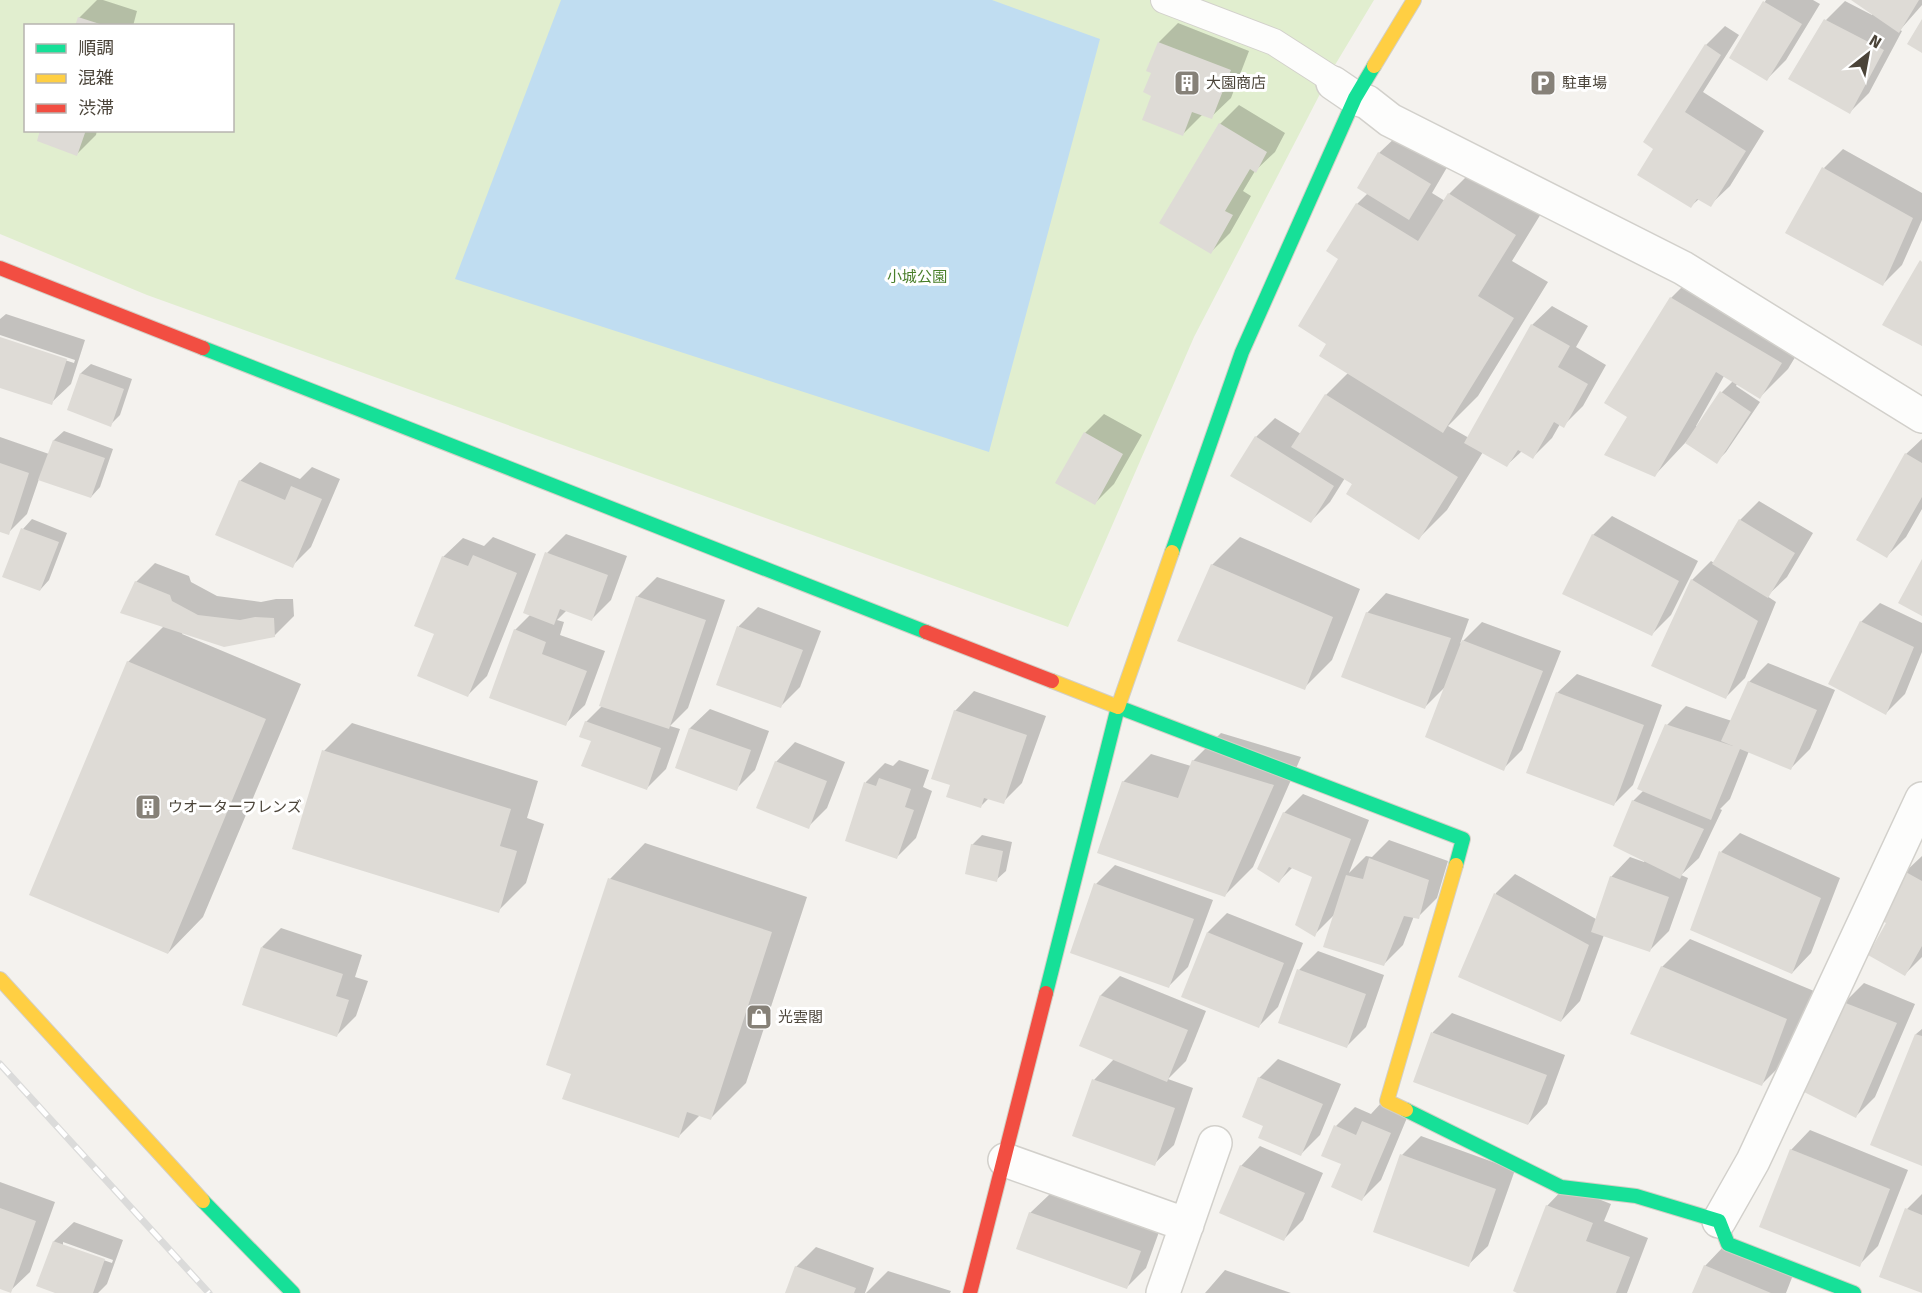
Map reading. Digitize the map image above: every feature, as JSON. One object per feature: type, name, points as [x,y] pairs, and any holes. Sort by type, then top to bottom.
[{"type":"street","points":[[970,1293],[1118,707],[1242,352],[1339,87],[1414,0]]},
{"type":"street","points":[[1339,87],[1367,102],[1390,120],[1683,268],[1922,416]]},
{"type":"street","points":[[0,268],[1118,707],[1463,839],[1387,1101],[1562,1187],[1636,1196],[1719,1221]]},
{"type":"street","points":[[1719,1221],[1753,1161],[1922,800]]},
{"type":"street","points":[[0,980],[192,1190],[293,1293]]},
{"type":"street","points":[[1163,1293],[1215,1143]]},
{"type":"street","points":[[1005,1160],[1187,1225]]},
{"type":"street","points":[[1719,1221],[1728,1244],[1854,1293]]},
{"type":"lane","points":[[1164,0],[1274,42],[1339,87]]},
{"type":"green space","name":"小城公園","points":[[0,0],[1374,0],[1335,65],[1194,337],[1068,627],[147,295],[0,234]]},
{"type":"water","points":[[561,0],[992,0],[1100,39],[989,452],[455,279]]},
{"type":"building","points":[[1851,0],[1919,0],[1899,33]]},
{"type":"building","points":[[1763,1],[1802,24],[1767,81],[1729,58]]},
{"type":"building","points":[[78,17],[100,24],[76,24]]},
{"type":"building","points":[[1824,19],[1884,50],[1850,114],[1788,79]]},
{"type":"building","points":[[1922,19],[1922,53],[1907,44]]},
{"type":"building","name":"大園商店","points":[[1158,42],[1231,70],[1212,119],[1192,112],[1183,136],[1142,120],[1151,96],[1143,92],[1151,73],[1146,71]]},
{"type":"building","points":[[1705,44],[1721,55],[1685,112],[1746,151],[1711,207],[1697,199],[1691,208],[1637,175],[1653,149],[1643,142]]},
{"type":"building","points":[[1219,123],[1267,152],[1256,173],[1250,169],[1225,211],[1233,215],[1211,254],[1159,223]]},
{"type":"building","points":[[39,132],[85,132],[77,156],[37,141]]},
{"type":"building","points":[[1378,152],[1431,184],[1409,220],[1357,188]]},
{"type":"building","points":[[1822,167],[1913,218],[1883,286],[1785,233]]},
{"type":"building","points":[[1448,193],[1516,235],[1478,296],[1514,318],[1443,433],[1319,356],[1326,344],[1298,326],[1338,259],[1326,251],[1356,203],[1418,241]]},
{"type":"building","points":[[1920,260],[1922,262],[1922,346],[1882,325]]},
{"type":"building","points":[[1670,297],[1782,363],[1760,399],[1716,372],[1655,477],[1604,455],[1627,417],[1604,403]]},
{"type":"building","points":[[1531,324],[1570,346],[1558,367],[1588,384],[1564,428],[1554,422],[1533,459],[1518,450],[1507,467],[1464,443]]},
{"type":"building","points":[[0,337],[67,359],[52,405],[0,388]]},
{"type":"building","points":[[80,373],[124,389],[111,427],[67,410]]},
{"type":"building","points":[[1720,391],[1751,412],[1717,464],[1685,443]]},
{"type":"building","points":[[1325,394],[1458,477],[1419,540],[1346,494],[1352,484],[1291,447]]},
{"type":"building","points":[[1084,432],[1123,454],[1095,505],[1055,483]]},
{"type":"building","points":[[1255,436],[1334,486],[1311,523],[1230,476]]},
{"type":"building","points":[[53,440],[105,458],[91,498],[38,480]]},
{"type":"building","points":[[1905,453],[1922,463],[1922,497],[1887,558],[1856,540]]},
{"type":"building","points":[[0,463],[29,473],[9,535],[0,532]]},
{"type":"building","points":[[239,480],[285,500],[291,486],[322,499],[293,568],[215,535]]},
{"type":"building","points":[[1739,519],[1795,553],[1768,598],[1712,564]]},
{"type":"building","points":[[21,528],[59,542],[40,591],[2,577]]},
{"type":"building","points":[[1592,534],[1679,581],[1652,636],[1562,594]]},
{"type":"building","points":[[545,552],[608,575],[592,621],[560,609],[554,625],[523,613]]},
{"type":"building","points":[[473,555],[517,573],[468,697],[417,676],[434,634],[414,626],[442,556],[468,566]]},
{"type":"building","points":[[1922,559],[1922,616],[1898,603]]},
{"type":"building","points":[[1211,564],[1333,617],[1305,690],[1177,641]]},
{"type":"building","points":[[1691,579],[1758,621],[1726,699],[1651,666]]},
{"type":"building","points":[[135,581],[170,595],[172,601],[198,615],[240,620],[255,617],[274,618],[275,637],[224,647],[120,613]]},
{"type":"building","points":[[636,596],[706,620],[669,729],[599,706]]},
{"type":"building","points":[[1366,612],[1451,638],[1425,709],[1341,677]]},
{"type":"building","points":[[1860,621],[1914,647],[1886,715],[1828,684]]},
{"type":"building","points":[[737,626],[803,650],[781,708],[716,685]]},
{"type":"building","points":[[514,629],[546,642],[542,654],[587,671],[566,726],[489,698]]},
{"type":"building","points":[[1462,640],[1543,671],[1504,771],[1425,737]]},
{"type":"building","name":"ウオーターフレンズ","points":[[127,661],[266,719],[168,954],[29,895]]},
{"type":"building","points":[[1748,681],[1817,710],[1791,770],[1740,749],[1711,820],[1637,789],[1665,724],[1733,746],[1721,741]]},
{"type":"building","points":[[1556,692],[1644,725],[1614,806],[1526,773]]},
{"type":"building","points":[[954,710],[1027,735],[1004,804],[984,798],[981,808],[946,797],[950,785],[931,779]]},
{"type":"building","points":[[585,721],[661,748],[647,790],[581,766],[591,741],[579,737]]},
{"type":"building","points":[[689,728],[751,750],[737,791],[675,768]]},
{"type":"building","points":[[322,750],[511,809],[500,846],[517,851],[499,913],[292,849]]},
{"type":"building","points":[[1192,760],[1274,785],[1225,897],[1097,853],[1122,781],[1178,798]]},
{"type":"building","points":[[775,761],[827,781],[809,829],[756,808]]},
{"type":"building","points":[[879,778],[911,789],[905,807],[914,810],[897,859],[845,841],[864,782],[876,786]]},
{"type":"building","points":[[1632,800],[1704,829],[1680,879],[1613,846]]},
{"type":"building","points":[[1283,812],[1351,839],[1315,937],[1295,925],[1312,877],[1289,867],[1279,883],[1257,869]]},
{"type":"building","points":[[971,844],[1003,851],[997,882],[965,874]]},
{"type":"building","points":[[1719,851],[1821,898],[1792,974],[1690,930]]},
{"type":"building","points":[[1369,858],[1429,880],[1419,919],[1404,916],[1384,966],[1323,947],[1346,875],[1363,879]]},
{"type":"building","points":[[1904,871],[1922,881],[1922,946],[1905,976],[1868,955],[1886,923],[1878,919]]},
{"type":"building","points":[[1610,876],[1669,897],[1650,952],[1591,932]]},
{"type":"building","points":[[608,878],[772,932],[711,1120],[687,1112],[679,1138],[562,1099],[571,1074],[546,1065]]},
{"type":"building","points":[[1094,883],[1194,919],[1169,988],[1070,953]]},
{"type":"building","points":[[1494,893],[1589,945],[1561,1022],[1458,977]]},
{"type":"building","points":[[1207,932],[1284,963],[1259,1028],[1181,997]]},
{"type":"building","points":[[261,947],[343,974],[336,996],[349,1000],[337,1037],[242,1005]]},
{"type":"building","points":[[1661,966],[1787,1019],[1762,1086],[1630,1034]]},
{"type":"building","points":[[1297,969],[1366,994],[1347,1048],[1278,1023]]},
{"type":"building","points":[[1100,995],[1188,1030],[1167,1082],[1079,1046]]},
{"type":"building","points":[[1843,1002],[1897,1023],[1856,1118],[1802,1091]]},
{"type":"building","points":[[1431,1032],[1547,1075],[1528,1125],[1413,1082]]},
{"type":"building","points":[[1915,1034],[1922,1036],[1922,1166],[1870,1145]]},
{"type":"building","points":[[1258,1077],[1323,1104],[1301,1156],[1258,1138],[1263,1126],[1242,1117]]},
{"type":"building","points":[[1092,1079],[1175,1108],[1155,1166],[1072,1136]]},
{"type":"building","points":[[1362,1121],[1391,1133],[1362,1201],[1331,1187],[1341,1164],[1321,1156],[1334,1125],[1356,1135]]},
{"type":"building","points":[[1790,1149],[1890,1189],[1860,1267],[1759,1227]]},
{"type":"building","points":[[1400,1154],[1496,1189],[1469,1267],[1373,1232]]},
{"type":"building","points":[[1240,1165],[1305,1193],[1284,1241],[1219,1213]]},
{"type":"building","points":[[1546,1205],[1593,1223],[1586,1241],[1630,1257],[1616,1293],[1517,1293],[1513,1291]]},
{"type":"building","points":[[0,1208],[36,1221],[11,1293],[0,1289]]},
{"type":"building","points":[[1905,1208],[1922,1215],[1922,1293],[1879,1277]]},
{"type":"building","points":[[1029,1212],[1141,1251],[1127,1289],[1016,1249]]},
{"type":"building","points":[[53,1241],[105,1259],[93,1293],[55,1293],[36,1286]]},
{"type":"building","points":[[1704,1265],[1771,1293],[1692,1293]]},
{"type":"building","points":[[795,1266],[856,1288],[854,1293],[785,1293]]},
{"type":"railway","points":[[0,1064],[209,1293]]},
{"type":"traffic: fast","points":[[1172,552],[1242,352],[1355,98],[1374,66]]},
{"type":"traffic: fast","points":[[203,348],[926,632]]},
{"type":"traffic: fast","points":[[1046,993],[1118,707],[1463,839],[1456,865]]},
{"type":"traffic: fast","points":[[1406,1110],[1561,1187],[1636,1196],[1719,1221],[1728,1244],[1854,1293]]},
{"type":"traffic: fast","points":[[203,1201],[293,1293]]},
{"type":"traffic: slow","points":[[1374,66],[1414,0]]},
{"type":"traffic: slow","points":[[1052,681],[1118,707],[1172,552]]},
{"type":"traffic: slow","points":[[1406,1110],[1387,1101],[1456,865]]},
{"type":"traffic: slow","points":[[0,979],[203,1201]]},
{"type":"traffic: jam","points":[[0,268],[203,348]]},
{"type":"traffic: jam","points":[[926,632],[1052,681]]},
{"type":"traffic: jam","points":[[970,1293],[1046,993]]},
{"type":"place","name":"大園商店","points":[[1187,83]]},
{"type":"place","name":"駐車場","points":[[1543,83]]},
{"type":"place","name":"ウオーターフレンズ","points":[[148,807]]},
{"type":"place","name":"光雲閣","points":[[759,1017]]}]
